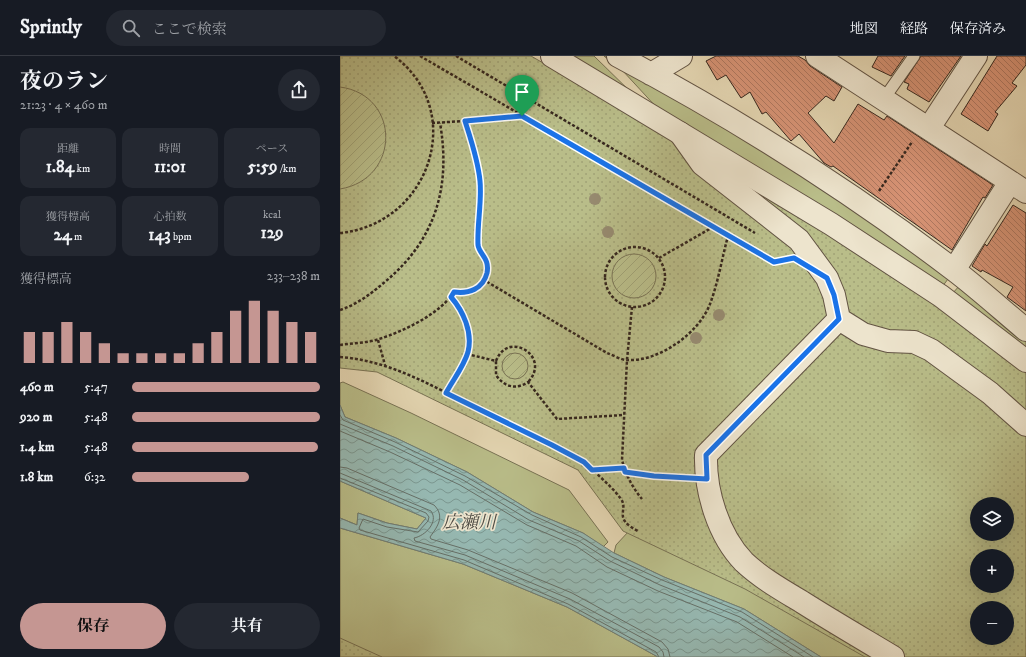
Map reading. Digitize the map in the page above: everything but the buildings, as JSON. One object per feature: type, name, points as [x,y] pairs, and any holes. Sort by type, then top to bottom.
[{"type":"street","points":[[552,56],[831,224],[941,296],[1026,361]]},
{"type":"street","points":[[618,56],[754,134],[867,209],[954,270],[1026,330]]},
{"type":"street","points":[[651,74],[681,56]]},
{"type":"street","points":[[817,56],[1018,187],[954,270]]},
{"type":"street","points":[[926,126],[976,56]]},
{"type":"street","points":[[680,133],[702,164],[799,240],[827,278],[834,295],[839,319],[863,334],[888,341],[914,342],[932,350],[990,393],[1026,425]]},
{"type":"street","points":[[839,319],[706,455],[707,479],[712,501],[725,535],[744,561],[765,579],[894,657]]},
{"type":"lane","points":[[883,100],[914,56]]},
{"type":"path","points":[[340,232],[356,231],[382,221],[404,204],[421,182],[431,157],[433,129],[427,98],[410,70],[394,56]]},
{"type":"path","points":[[420,56],[774,262],[794,258]]},
{"type":"path","points":[[456,56],[761,237]]},
{"type":"path","points":[[432,123],[522,116]]},
{"type":"path","points":[[340,345],[378,340],[415,324],[434,312],[451,297],[454,292],[468,292],[475,289],[484,280],[488,266],[486,258],[478,247],[480,180],[476,158],[465,121]]},
{"type":"path","points":[[340,310],[371,294],[393,276],[418,249],[437,209],[442,185],[443,142],[440,123]]},
{"type":"path","points":[[867,209],[926,126]]},
{"type":"path","points":[[659,258],[714,227]]},
{"type":"path","points":[[484,280],[607,353],[627,360],[647,357],[673,347],[695,329],[710,305],[728,236]]},
{"type":"path","points":[[633,246],[643,247],[652,251],[659,258],[664,267],[665,277],[663,287],[658,296],[651,302],[642,306],[632,307],[618,301],[608,291],[605,281],[605,271],[608,262],[615,254],[623,249],[633,246]]},
{"type":"path","points":[[446,393],[467,354],[468,335],[466,320],[459,306],[451,297]]},
{"type":"path","points":[[632,307],[622,442],[625,472],[634,489],[642,499]]},
{"type":"path","points":[[378,340],[385,365]]},
{"type":"path","points":[[515,347],[524,349],[532,356],[535,364],[533,375],[524,385],[512,387],[502,383],[496,375],[496,362],[500,353],[507,348],[515,347]]},
{"type":"path","points":[[467,354],[496,362]]},
{"type":"path","points":[[340,357],[385,365],[446,393],[584,462],[622,500],[624,520],[638,531]]},
{"type":"path","points":[[528,382],[557,419],[624,415]]},
{"type":"path","points":[[592,470],[624,468]]},
{"type":"path","points":[[625,472],[654,476],[707,479]]},
{"type":"green space","points":[[340,56],[531,56],[673,138],[943,307],[1026,373],[1026,657],[865,657],[745,589],[623,531],[578,470],[377,372],[340,368]]},
{"type":"green space","points":[[564,56],[594,56],[641,102]]},
{"type":"green space","points":[[604,56],[710,115],[951,275],[942,287],[659,110],[622,70]]},
{"type":"green space","points":[[340,87],[360,93],[374,105],[383,120],[386,137],[383,154],[374,170],[360,182],[340,189]]},
{"type":"green space","points":[[630,254],[638,254],[650,260],[656,272],[656,280],[650,292],[638,298],[630,298],[618,292],[612,280],[612,272],[618,260]]},
{"type":"green space","points":[[961,284],[1026,335],[1026,353],[951,295]]},
{"type":"green space","points":[[515,353],[524,357],[528,366],[524,375],[515,379],[506,375],[502,366],[506,357]]},
{"type":"green space","points":[[343,382],[411,413],[569,490],[608,542],[603,547],[583,533],[533,512],[467,472],[396,438],[345,417],[340,405],[340,383]]},
{"type":"green space","points":[[618,473],[880,657],[821,657],[744,609],[664,577],[614,553],[616,545],[629,531]]},
{"type":"green space","points":[[340,481],[426,518],[417,529],[387,523],[358,513],[357,525],[340,518]]},
{"type":"green space","points":[[340,528],[463,564],[567,607],[658,657],[340,657]]},
{"type":"green space","points":[[340,638],[382,657],[340,657]]},
{"type":"water","name":"広瀬川","points":[[340,405],[345,417],[396,438],[467,472],[533,512],[583,533],[614,553],[664,577],[744,609],[821,657],[658,657],[567,607],[463,564],[340,528],[340,518],[357,525],[358,513],[387,523],[417,529],[426,518],[340,481]]},
{"type":"route","points":[[522,116],[774,262],[794,258],[827,278],[834,295],[839,319],[706,455],[707,479],[654,476],[625,472],[624,468],[592,470],[584,462],[552,445],[498,420],[446,393],[468,351],[466,320],[459,306],[451,297],[454,292],[468,292],[480,285],[487,273],[488,266],[483,252],[478,247],[480,180],[476,158],[465,121],[522,116]]}]
